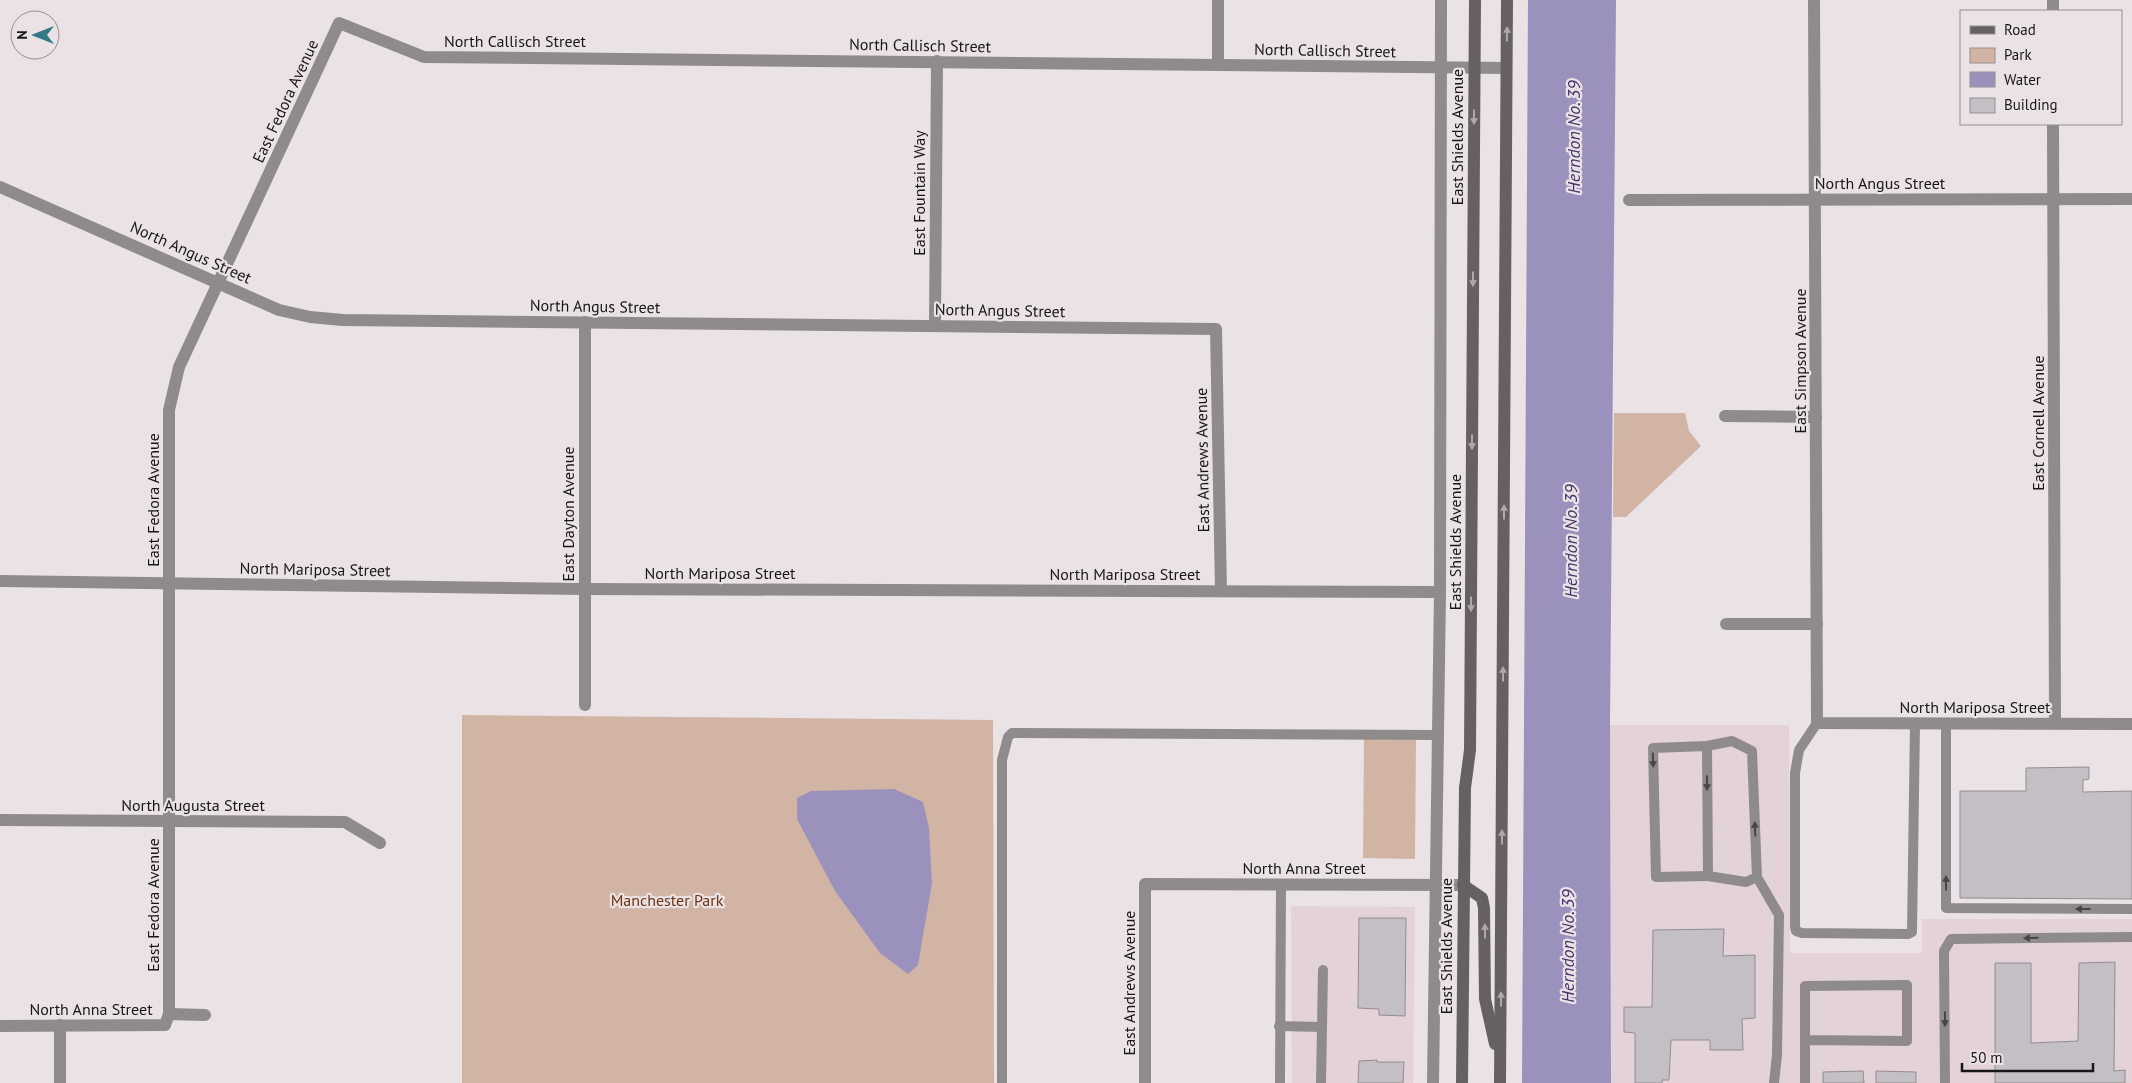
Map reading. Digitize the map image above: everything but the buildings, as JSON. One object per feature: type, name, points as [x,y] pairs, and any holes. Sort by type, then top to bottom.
[{"type":"main road","name":"East Shields Avenue","points":[[1462,1083],[1465,788],[1470,750],[1475,0]]},
{"type":"main road","points":[[1500,1083],[1507,0]]},
{"type":"main road","points":[[1463,884],[1482,898],[1484,908],[1486,999],[1500,1066]]},
{"type":"street","points":[[1218,0],[1218,65]]},
{"type":"street","points":[[1433,1083],[1434,884],[1440,592],[1440,0]]},
{"type":"street","name":"East Simpson Avenue","points":[[1814,0],[1817,723]]},
{"type":"street","name":"North Callisch Street","points":[[339,23],[424,57],[1506,68]]},
{"type":"street","name":"East Fedora Avenue","points":[[169,1014],[169,410],[179,367],[339,23]]},
{"type":"street","name":"East Fountain Way","points":[[935,325],[937,61]]},
{"type":"street","name":"East Cornell Avenue","points":[[2053,125],[2055,723]]},
{"type":"street","name":"North Angus Street","points":[[0,187],[279,310],[310,317],[343,320],[1216,329]]},
{"type":"street","name":"North Angus Street","points":[[1629,200],[2132,199]]},
{"type":"street","name":"East Dayton Avenue","points":[[585,322],[585,706]]},
{"type":"street","name":"East Andrews Avenue","points":[[1216,329],[1221,591]]},
{"type":"street","points":[[1725,416],[1816,417]]},
{"type":"street","name":"North Mariposa Street","points":[[0,581],[584,589],[1440,592]]},
{"type":"street","points":[[1726,624],[1817,624]]},
{"type":"street","name":"North Mariposa Street","points":[[1817,723],[2132,724]]},
{"type":"street","name":"North Augusta Street","points":[[0,820],[345,822],[380,843]]},
{"type":"street","name":"North Anna Street","points":[[1145,884],[1463,884]]},
{"type":"street","name":"East Andrews Avenue","points":[[1145,884],[1145,1083]]},
{"type":"street","name":"North Anna Street","points":[[0,1026],[164,1025],[169,1014],[204,1015]]},
{"type":"street","points":[[60,1025],[60,1083]]},
{"type":"lane","points":[[1817,723],[1800,750],[1794,773],[1794,927],[1796,931],[1802,933],[1908,934],[1912,932],[1915,723]]},
{"type":"lane","points":[[1946,723],[1946,908],[2132,909]]},
{"type":"lane","points":[[1002,1083],[1002,760],[1008,737],[1012,733],[1438,735]]},
{"type":"lane","points":[[1757,877],[1746,882],[1708,876],[1656,878],[1653,748],[1707,746],[1732,741],[1752,751],[1757,877],[1779,915],[1777,1055],[1774,1083]]},
{"type":"lane","points":[[1707,746],[1708,876]]},
{"type":"lane","points":[[1280,1083],[1281,884]]},
{"type":"lane","points":[[1946,1083],[1944,951],[1950,939],[2132,937]]},
{"type":"lane","points":[[1321,1083],[1323,970]]},
{"type":"lane","points":[[1805,1083],[1805,986],[1907,985],[1907,1042],[1806,1040]]},
{"type":"lane","points":[[1279,1026],[1322,1027]]},
{"type":"shaded area","points":[[1610,725],[1789,725],[1790,953],[1922,953],[1922,919],[2132,919],[2132,1083],[1611,1083]]},
{"type":"shaded area","points":[[1291,906],[1415,907],[1413,1083],[1292,1083]]},
{"type":"green space","points":[[1614,413],[1685,413],[1689,431],[1701,446],[1626,517],[1613,517]]},
{"type":"green space","name":"Manchester Park","points":[[462,715],[993,720],[994,1083],[462,1083]]},
{"type":"green space","points":[[1364,739],[1416,740],[1415,859],[1363,858]]},
{"type":"water","name":"Herndon No. 39","points":[[1528,0],[1616,0],[1610,725],[1611,1083],[1522,1083]]},
{"type":"water","points":[[894,789],[923,802],[929,828],[932,883],[918,965],[908,974],[880,953],[835,891],[797,819],[797,798],[811,791]]}]
